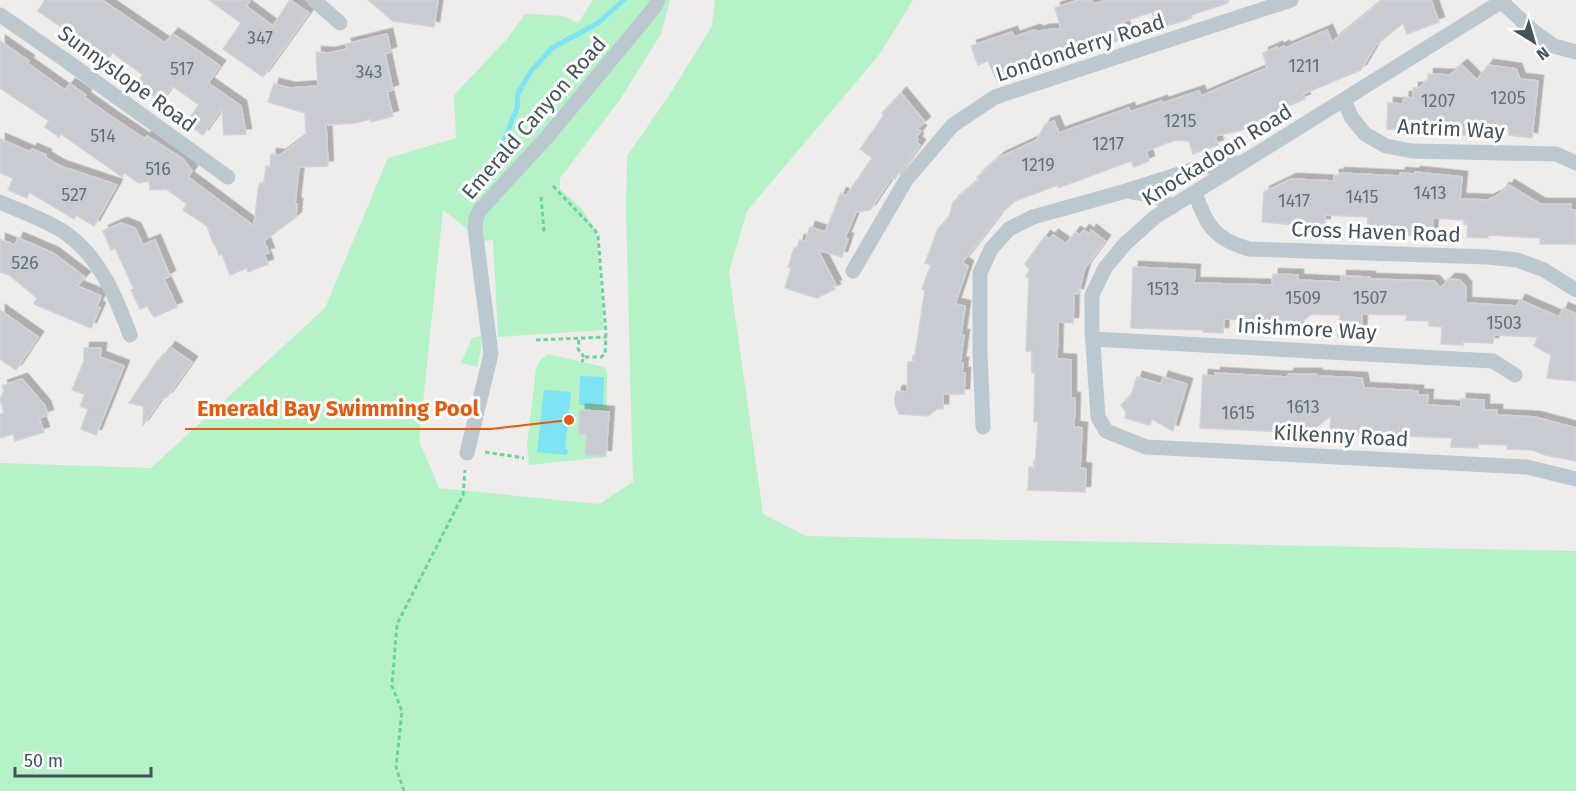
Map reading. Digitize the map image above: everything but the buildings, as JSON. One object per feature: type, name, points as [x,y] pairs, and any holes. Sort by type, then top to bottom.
[{"type":"street","points":[[314,0],[340,23]]},
{"type":"street","name":"Emerald Canyon Road","points":[[468,450],[491,354],[475,229],[476,218],[480,210],[554,129],[654,8],[658,0]]},
{"type":"street","name":"Londonderry Road","points":[[853,272],[906,180],[953,125],[995,97],[1292,0]]},
{"type":"street","points":[[1501,1],[1534,32],[1554,46],[1576,52]]},
{"type":"street","name":"Knockadoon Road","points":[[1106,431],[1098,417],[1095,398],[1092,295],[1105,268],[1125,244],[1155,217],[1501,1]]},
{"type":"street","name":"Sunnyslope Road","points":[[0,15],[228,177]]},
{"type":"street","name":"Antrim Way","points":[[1344,100],[1352,118],[1365,134],[1386,147],[1412,151],[1557,154],[1576,163]]},
{"type":"street","points":[[983,427],[980,273],[991,249],[1009,229],[1033,217],[1192,170],[1243,163]]},
{"type":"street","points":[[1126,191],[1155,195],[1172,207]]},
{"type":"street","name":"Cross Haven Road","points":[[1195,193],[1202,213],[1213,230],[1228,243],[1249,249],[1488,257],[1517,260],[1544,270],[1576,290]]},
{"type":"street","points":[[0,202],[44,221],[66,233],[81,246],[97,264],[130,334]]},
{"type":"street","name":"Inishmore Way","points":[[1093,339],[1493,361],[1515,375]]},
{"type":"street","name":"Kilkenny Road","points":[[1106,431],[1146,447],[1527,467],[1576,479]]},
{"type":"path","points":[[553,186],[598,236],[606,337],[605,354],[601,357],[583,360],[578,349],[579,339]]},
{"type":"path","points":[[541,197],[544,232]]},
{"type":"path","points":[[536,340],[606,337]]},
{"type":"path","points":[[404,791],[396,767],[402,711],[392,686],[397,624],[463,495],[468,450],[524,458]]},
{"type":"green space","points":[[593,0],[670,0],[661,34],[619,101],[560,178],[560,189],[582,209],[596,231],[604,330],[498,337],[493,240],[483,241],[443,210],[419,441],[439,488],[599,504],[633,482],[626,211],[627,156],[670,94],[712,26],[715,0],[913,0],[879,55],[747,211],[729,272],[763,514],[806,536],[1576,551],[1576,791],[0,791],[0,463],[151,468],[325,308],[388,158],[456,138],[454,95],[507,39],[525,14],[563,16],[578,23]]},
{"type":"green space","points":[[481,336],[481,351],[477,367],[461,363],[472,338]]},
{"type":"green space","points":[[548,354],[604,367],[607,372],[606,457],[529,465],[527,445],[536,369],[540,360]]},
{"type":"water","points":[[580,376],[604,377],[603,406],[579,405]]},
{"type":"water","points":[[544,390],[571,392],[565,449],[568,450],[567,455],[537,452]]},
{"type":"waterway","points":[[489,178],[517,108],[518,93],[532,70],[552,48],[598,23],[624,0]]},
{"type":"place","name":"Emerald Bay Swimming Pool","points":[[569,420]]}]
